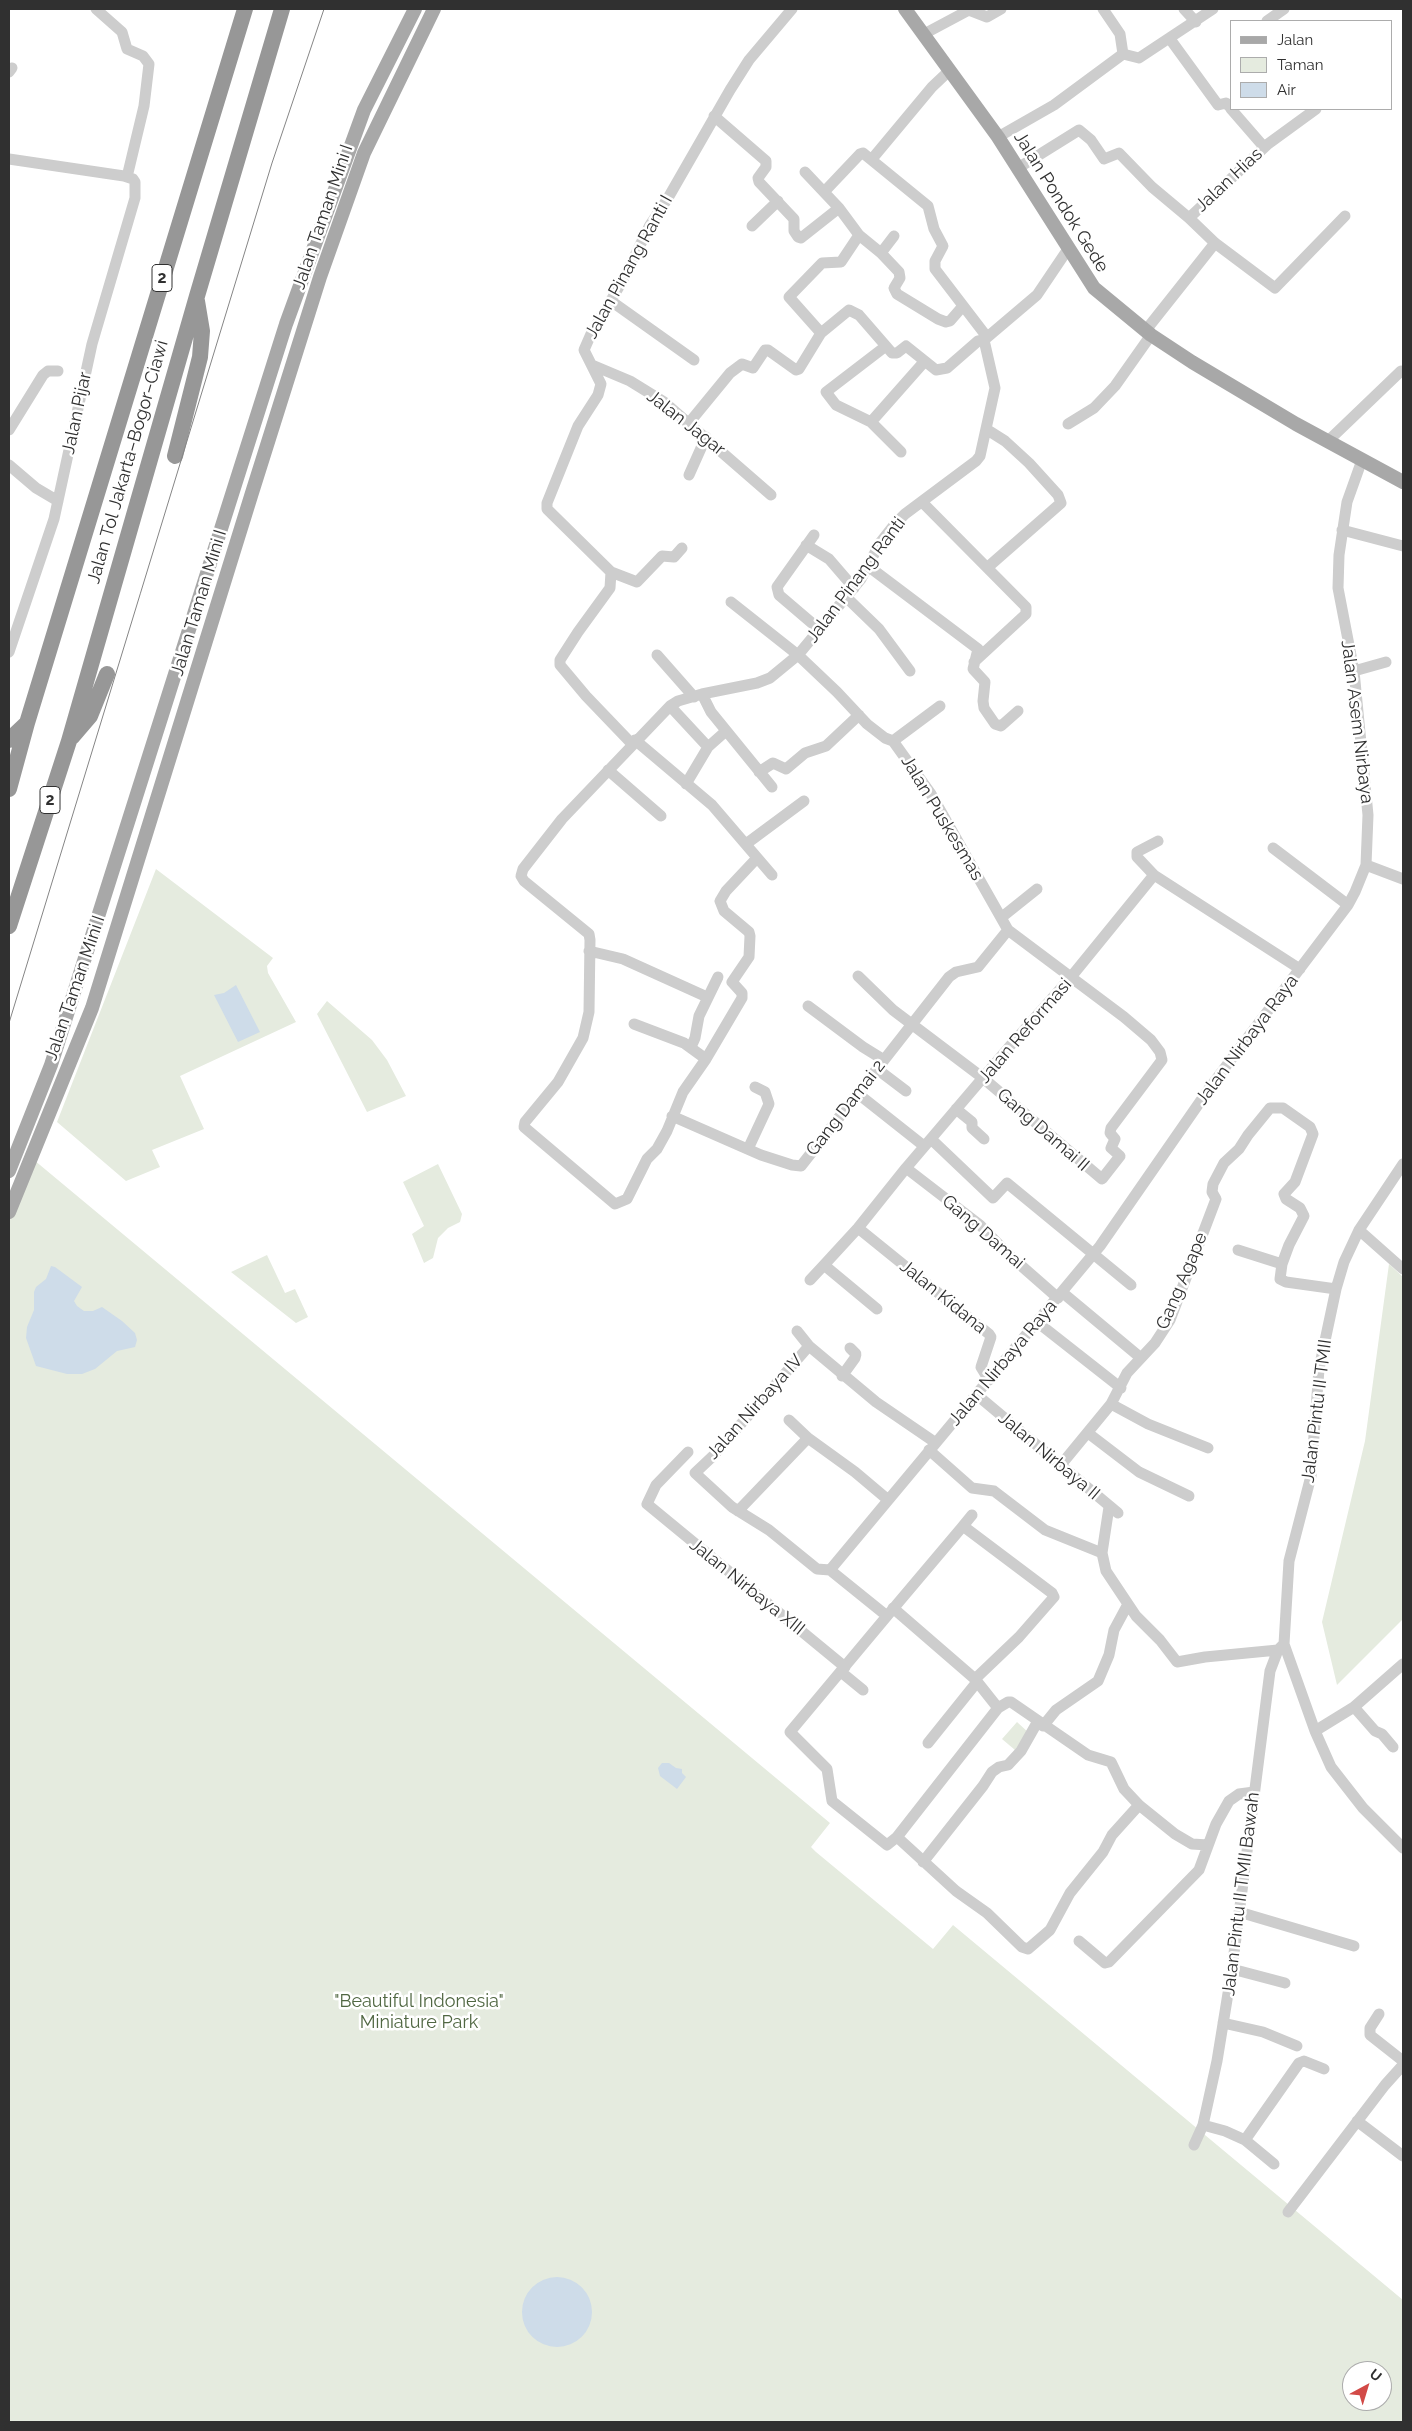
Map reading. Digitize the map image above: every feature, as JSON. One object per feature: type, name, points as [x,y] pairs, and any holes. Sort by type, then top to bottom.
[{"type":"highway","name":"Jalan Tol Jakarta–Bogor–Ciawi","points":[[9,789],[27,723],[245,9]]},
{"type":"highway","name":"Jalan Tol Jakarta–Bogor–Ciawi","points":[[9,926],[69,740],[196,296],[282,9]]},
{"type":"highway","points":[[175,456],[193,391],[200,357],[202,331],[196,296]]},
{"type":"highway","points":[[69,740],[90,716],[107,674]]},
{"type":"highway","points":[[9,740],[27,723]]},
{"type":"main road","name":"Jalan Taman Mini I","points":[[9,1171],[51,1065],[286,324],[364,110],[414,9]]},
{"type":"main road","name":"Jalan Taman Mini I","points":[[9,1212],[92,1008],[250,496],[320,277],[361,162],[385,107],[434,9]]},
{"type":"main road","name":"Jalan Pondok Gede","points":[[905,9],[998,137],[1094,288],[1149,332],[1192,362],[1327,442],[1403,482]]},
{"type":"street","points":[[9,159],[127,177],[144,106],[149,64],[144,56],[127,49],[123,33],[96,9]]},
{"type":"street","name":"Jalan Pinang Ranti I","points":[[611,572],[547,509],[547,503],[578,426],[598,395],[601,384],[584,350],[650,225],[668,198],[714,116],[749,60],[792,9]]},
{"type":"street","points":[[924,34],[969,10],[987,17],[1001,9]]},
{"type":"street","points":[[1104,9],[1120,34],[1123,54]]},
{"type":"street","points":[[1184,9],[1196,22]]},
{"type":"street","points":[[1123,54],[1139,58],[1213,9]]},
{"type":"street","points":[[1268,20],[1284,9]]},
{"type":"street","points":[[1170,39],[1218,105],[1226,103],[1230,107]]},
{"type":"street","points":[[998,137],[1054,105],[1123,54]]},
{"type":"street","points":[[872,159],[932,87],[950,70]]},
{"type":"street","points":[[1233,110],[1264,147]]},
{"type":"street","name":"Jalan Hias","points":[[1315,110],[1264,147],[1189,218],[1215,243],[1275,288],[1345,216]]},
{"type":"street","points":[[714,116],[766,161],[766,167],[758,180],[794,219],[794,231],[801,238],[839,208]]},
{"type":"street","points":[[1018,168],[1079,130],[1091,140],[1104,159],[1119,153],[1152,187],[1189,218]]},
{"type":"street","points":[[824,192],[860,154],[866,154],[930,209],[934,228],[942,248],[935,261],[935,269],[985,339]]},
{"type":"street","points":[[805,172],[839,208],[859,235],[881,253],[900,275],[894,288],[897,294],[938,320],[946,322],[950,321],[963,306]]},
{"type":"street","name":"Jalan Pijar","points":[[9,652],[54,519],[92,344],[135,198],[135,182],[127,177]]},
{"type":"street","points":[[752,226],[778,201]]},
{"type":"street","points":[[821,333],[789,297],[822,263],[841,262],[859,235]]},
{"type":"street","points":[[881,253],[894,236]]},
{"type":"street","points":[[1068,424],[1094,408],[1115,386],[1149,332],[1215,243]]},
{"type":"street","points":[[689,423],[724,380],[741,364],[753,368],[766,350],[798,370],[821,333],[849,310],[859,315],[895,354],[906,346],[936,370],[947,368],[1037,295],[1068,249]]},
{"type":"street","points":[[611,301],[694,360]]},
{"type":"street","name":"Jalan Pinang Ranti","points":[[589,951],[589,934],[524,881],[521,876],[523,869],[548,836],[582,797],[670,706],[698,695],[757,683],[770,678],[798,655],[847,598],[880,544],[905,514],[976,461],[980,456],[995,388],[985,339]]},
{"type":"street","points":[[886,346],[826,392],[836,405],[872,422],[901,452]]},
{"type":"street","points":[[872,422],[924,362]]},
{"type":"street","name":"Jalan Jagar","points":[[592,366],[630,381],[664,402],[771,495]]},
{"type":"street","points":[[9,430],[43,375],[48,371],[58,371]]},
{"type":"street","points":[[1327,442],[1401,371]]},
{"type":"street","points":[[986,429],[1005,441],[1029,463],[1058,495],[1061,503],[988,567]]},
{"type":"street","points":[[689,474],[706,437]]},
{"type":"street","name":"Jalan Asem Nirbaya","points":[[1300,968],[1348,906],[1366,865],[1368,815],[1354,672],[1338,588],[1342,530],[1347,502],[1362,460]]},
{"type":"street","points":[[9,465],[36,488],[58,501]]},
{"type":"street","points":[[922,502],[1026,607],[1026,614],[973,663]]},
{"type":"street","points":[[1342,530],[1403,546]]},
{"type":"street","points":[[814,534],[778,583],[777,592],[820,630]]},
{"type":"street","points":[[806,545],[829,560],[854,588]]},
{"type":"street","points":[[682,548],[674,558],[662,556],[637,582],[611,572],[610,588],[569,646],[560,660],[560,664],[586,696],[634,742],[712,805],[772,875]]},
{"type":"street","points":[[868,566],[978,649],[972,669],[984,682],[984,708],[995,724],[1001,726],[1018,711]]},
{"type":"street","points":[[847,598],[879,629],[910,671]]},
{"type":"street","name":"Jalan Puskesmas","points":[[731,602],[798,655],[878,733],[893,740],[931,794],[1008,930]]},
{"type":"street","points":[[657,655],[698,695],[772,787]]},
{"type":"street","points":[[1354,672],[1386,662]]},
{"type":"street","points":[[670,706],[708,748]]},
{"type":"street","points":[[893,740],[940,706]]},
{"type":"street","points":[[759,772],[773,762],[786,769],[805,753],[826,746],[859,715]]},
{"type":"street","points":[[686,784],[708,748],[726,731]]},
{"type":"street","points":[[608,770],[661,816]]},
{"type":"street","points":[[746,844],[804,801]]},
{"type":"street","points":[[1158,841],[1137,852],[1137,857],[1154,875],[1300,968]]},
{"type":"street","points":[[1273,848],[1348,906]]},
{"type":"street","points":[[707,997],[623,960],[589,951],[589,1012],[582,1038],[574,1056],[551,1092],[525,1122],[526,1130],[616,1204],[620,1204],[627,1199],[646,1159],[657,1149],[664,1137],[683,1092],[706,1059],[736,1009],[742,993],[732,982],[749,957],[750,936],[749,932],[724,912],[720,901],[726,891],[757,858]]},
{"type":"street","points":[[1366,865],[1403,879]]},
{"type":"street","name":"Jalan Reformasi","points":[[810,1280],[858,1228],[956,1109],[1071,978],[1154,875]]},
{"type":"street","points":[[1002,917],[1037,889]]},
{"type":"street","points":[[1008,930],[1071,978]]},
{"type":"street","name":"Gang Damai 2","points":[[672,1116],[748,1150],[792,1165],[801,1166],[948,977],[978,967],[1008,930]]},
{"type":"street","name":"Jalan Nirbaya Raya","points":[[830,1570],[887,1499],[977,1395],[1094,1253],[1211,1086],[1300,968]]},
{"type":"street","points":[[858,976],[910,1024],[983,1078]]},
{"type":"street","points":[[691,1047],[707,997],[718,977]]},
{"type":"street","name":"Gang Damai II","points":[[983,1078],[1102,1179],[1120,1156],[1111,1148],[1115,1139],[1110,1133],[1111,1128],[1118,1116],[1150,1078],[1162,1057],[1157,1048],[1140,1030],[1071,978]]},
{"type":"street","points":[[808,1006],[863,1047],[906,1091]]},
{"type":"street","points":[[634,1024],[691,1047],[706,1059]]},
{"type":"street","points":[[748,1150],[769,1104],[765,1092],[756,1087]]},
{"type":"street","points":[[857,1093],[928,1142],[993,1198],[1007,1183],[1131,1285]]},
{"type":"street","name":"Gang Agape","points":[[1060,1466],[1111,1404],[1127,1373],[1155,1343],[1172,1315],[1216,1199],[1212,1192],[1213,1184],[1224,1163],[1239,1149],[1270,1108],[1283,1108],[1310,1127],[1313,1134],[1295,1182],[1284,1194],[1286,1199],[1300,1208],[1304,1216],[1282,1264]]},
{"type":"street","points":[[956,1109],[972,1122],[972,1128],[984,1139]]},
{"type":"street","name":"Jalan Pintu II TMII","points":[[1281,1647],[1289,1560],[1312,1476],[1319,1369],[1336,1289],[1344,1262],[1359,1230],[1403,1164]]},
{"type":"street","name":"Gang Damai","points":[[906,1168],[980,1225],[1009,1255],[1060,1295]]},
{"type":"street","name":"Jalan Kidana","points":[[858,1228],[989,1334],[991,1337],[981,1367],[989,1380]]},
{"type":"street","points":[[1359,1230],[1403,1269]]},
{"type":"street","points":[[1238,1250],[1282,1264],[1279,1277],[1283,1282],[1336,1289]]},
{"type":"street","points":[[824,1265],[877,1309]]},
{"type":"street","points":[[1060,1295],[1141,1358]]},
{"type":"street","points":[[1037,1322],[1120,1388]]},
{"type":"street","points":[[797,1331],[809,1346]]},
{"type":"street","name":"Jalan Nirbaya IV","points":[[738,1511],[695,1473],[713,1456],[809,1346],[842,1376],[933,1446],[972,1488],[994,1491],[1045,1530],[1102,1553]]},
{"type":"street","points":[[842,1376],[855,1358],[856,1354],[850,1348]]},
{"type":"street","name":"Jalan Nirbaya II","points":[[977,1395],[1113,1510],[1102,1553]]},
{"type":"street","points":[[1111,1404],[1148,1424],[1208,1448]]},
{"type":"street","points":[[789,1420],[808,1438],[855,1472],[887,1499]]},
{"type":"street","points":[[1088,1433],[1140,1472],[1189,1496]]},
{"type":"street","points":[[808,1438],[738,1511],[769,1530],[820,1571],[830,1570],[890,1612],[976,1681],[998,1708]]},
{"type":"street","name":"Jalan Nirbaya XIII","points":[[688,1452],[656,1484],[647,1501],[649,1506],[843,1670],[863,1690]]},
{"type":"street","points":[[972,1515],[790,1732],[827,1769],[830,1796],[836,1805],[883,1844],[890,1844],[897,1838],[998,1708],[1011,1702],[1088,1755],[1111,1762],[1121,1784],[1139,1805],[1192,1844],[1208,1845]]},
{"type":"street","points":[[928,1743],[976,1681],[1054,1597],[1052,1593],[963,1526]]},
{"type":"street","points":[[1102,1553],[1106,1571],[1128,1604],[1177,1662],[1281,1647],[1314,1731],[1331,1767],[1355,1799],[1403,1848]]},
{"type":"street","points":[[923,1862],[992,1772],[999,1767],[1008,1765],[1041,1724],[1056,1710],[1098,1681],[1109,1655],[1114,1630],[1128,1604]]},
{"type":"street","name":"Jalan Pintu II TMII Bawah","points":[[1194,2145],[1203,2125],[1223,2023],[1240,1912],[1270,1671],[1281,1647]]},
{"type":"street","points":[[1314,1731],[1354,1707],[1403,1664]]},
{"type":"street","points":[[1354,1707],[1375,1732],[1382,1734],[1393,1747]]},
{"type":"street","points":[[1079,1941],[1105,1963],[1109,1962],[1199,1870],[1208,1845],[1229,1801],[1239,1794],[1254,1792]]},
{"type":"street","points":[[897,1838],[956,1891],[997,1922],[1022,1947],[1028,1950],[1050,1930],[1070,1893],[1103,1852],[1112,1836],[1139,1805]]},
{"type":"street","points":[[1240,1912],[1354,1946]]},
{"type":"street","points":[[1232,1969],[1285,1983]]},
{"type":"street","points":[[1379,2014],[1370,2028],[1370,2035],[1403,2061]]},
{"type":"street","points":[[1223,2023],[1262,2032],[1297,2046]]},
{"type":"street","points":[[1245,2140],[1298,2063],[1304,2062],[1324,2070]]},
{"type":"street","points":[[1288,2212],[1385,2085],[1403,2065]]},
{"type":"street","points":[[1357,2121],[1403,2156]]},
{"type":"street","points":[[1203,2125],[1225,2130],[1245,2140],[1274,2164]]},
{"type":"green space","points":[[156,869],[273,958],[267,966],[268,973],[296,1022],[180,1076],[204,1129],[152,1150],[160,1167],[126,1181],[57,1122]]},
{"type":"green space","points":[[327,1001],[372,1040],[387,1060],[406,1096],[367,1112],[317,1014]]},
{"type":"green space","name":"\"Beautiful Indonesia\" Miniature Park","points":[[34,1160],[830,1823],[811,1847],[816,1852],[933,1949],[953,1925],[1403,2300],[1403,2422],[9,2422],[9,1218]]},
{"type":"green space","points":[[438,1164],[462,1214],[460,1222],[448,1228],[438,1238],[433,1258],[424,1263],[412,1234],[424,1226],[403,1182]]},
{"type":"green space","points":[[267,1255],[285,1293],[295,1289],[308,1317],[296,1323],[231,1272]]},
{"type":"green space","points":[[1389,1264],[1403,1277],[1403,1619],[1337,1685],[1322,1622],[1365,1441]]},
{"type":"green space","points":[[1017,1722],[1029,1733],[1015,1750],[1002,1739]]},
{"type":"water","points":[[236,985],[260,1032],[238,1042],[214,995],[224,993]]},
{"type":"water","points":[[51,1266],[82,1287],[74,1301],[77,1306],[84,1311],[93,1311],[102,1307],[122,1321],[135,1333],[137,1340],[135,1347],[117,1351],[95,1369],[82,1374],[67,1374],[36,1366],[26,1338],[27,1327],[34,1310],[34,1292],[36,1287],[46,1279]]},
{"type":"water","points":[[662,1763],[669,1763],[676,1768],[682,1769],[682,1773],[686,1777],[677,1789],[660,1776],[658,1768]]},
{"type":"water","points":[[557,2277],[570,2280],[582,2287],[589,2299],[592,2312],[589,2325],[582,2337],[570,2344],[557,2347],[544,2344],[532,2337],[525,2325],[522,2312],[525,2299],[532,2287],[544,2280]]},
{"type":"tram line","points":[[9,1023],[272,163],[324,9]]}]
